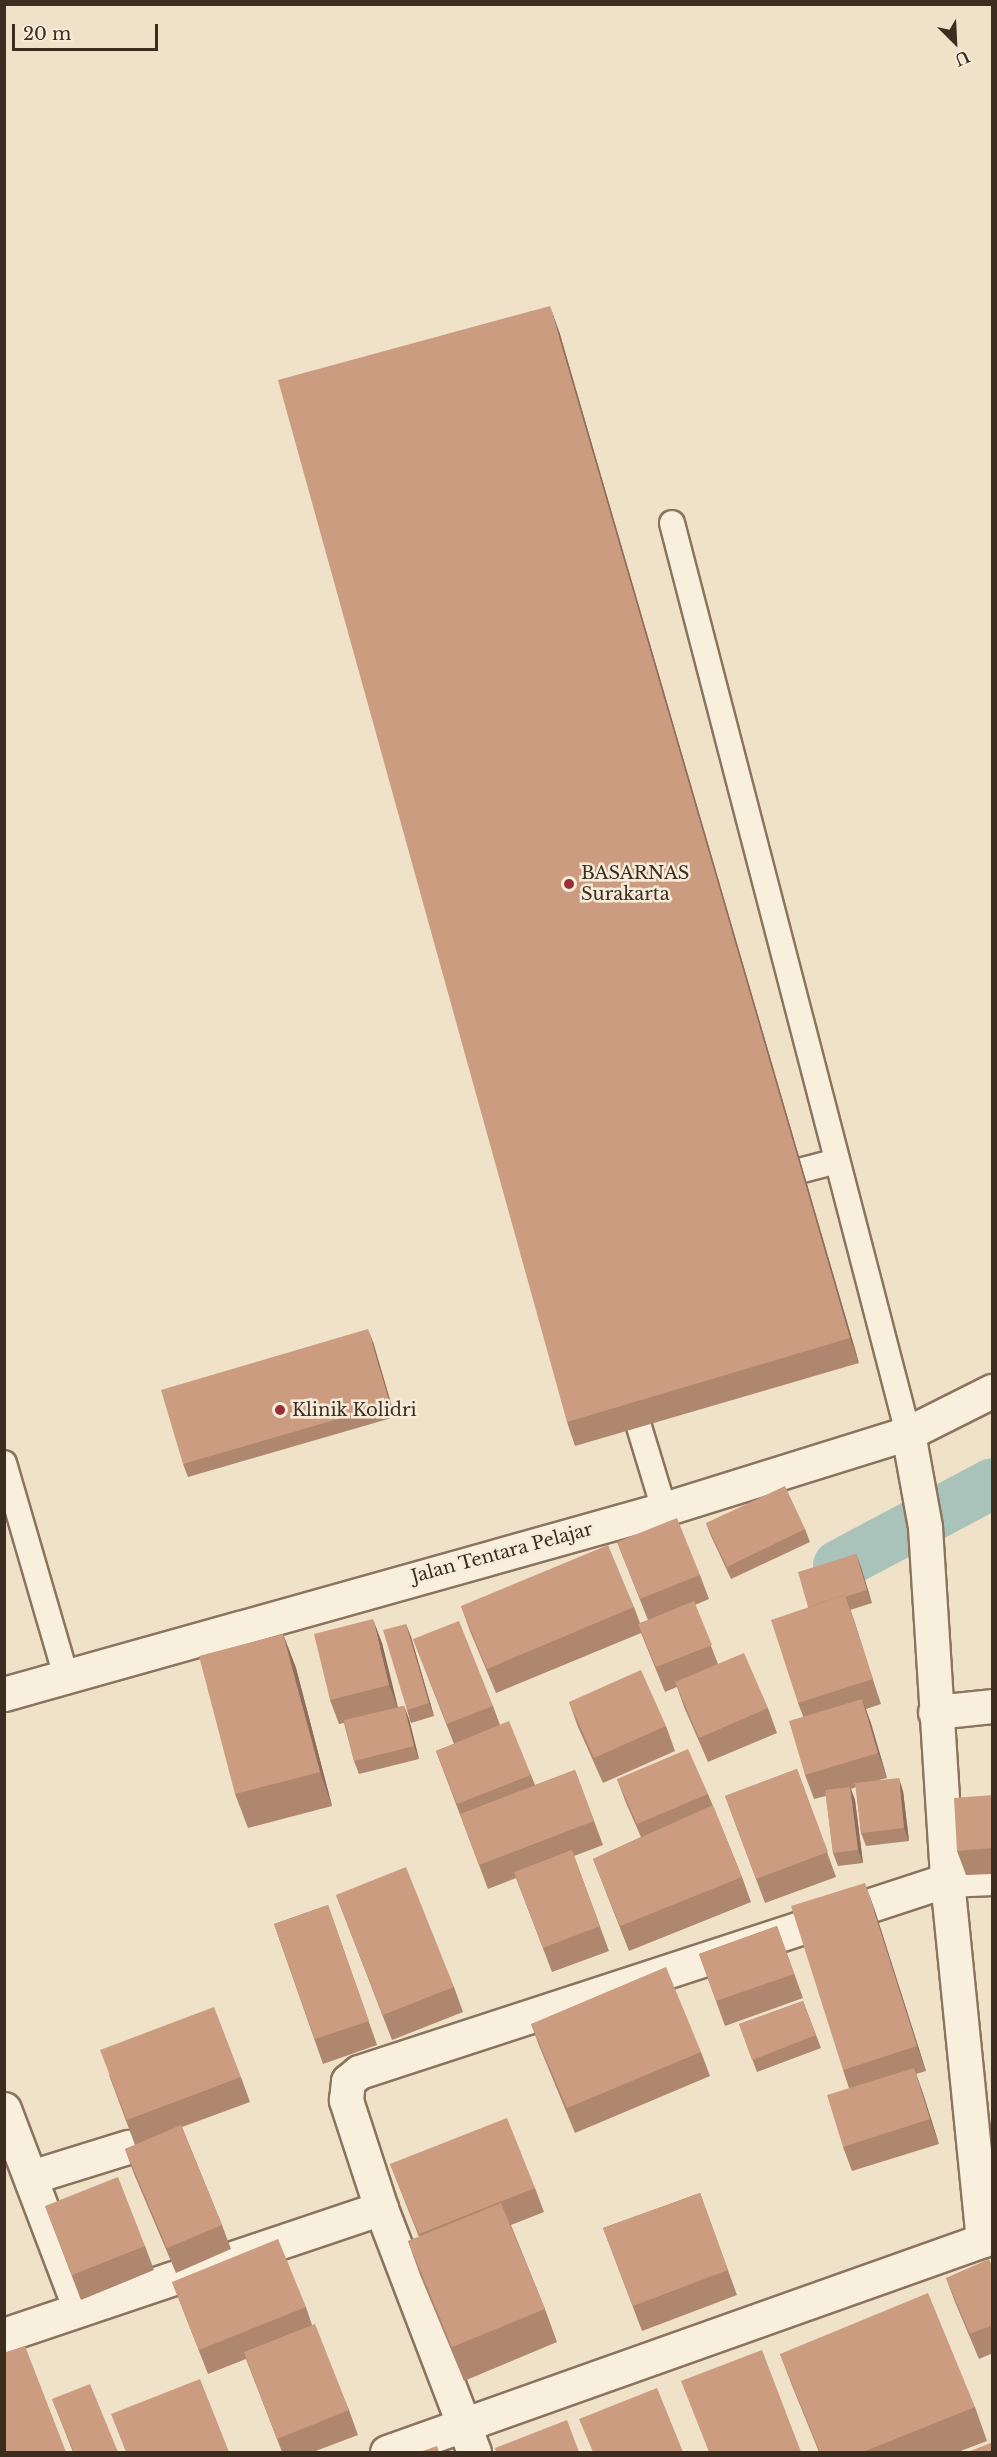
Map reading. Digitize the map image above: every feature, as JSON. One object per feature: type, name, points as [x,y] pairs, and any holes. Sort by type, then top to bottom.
[{"type":"street","name":"Jalan Tentara Pelajar","points":[[4,1694],[664,1509],[908,1433],[993,1391]]},
{"type":"street","points":[[387,2452],[468,2438],[988,2239],[947,1880],[922,1511],[908,1433]]},
{"type":"street","points":[[935,1712],[993,1706]]},
{"type":"street","points":[[468,2438],[381,2208],[346,2100],[348,2081],[359,2072],[947,1880],[993,1878]]},
{"type":"street","points":[[4,2109],[81,2309]]},
{"type":"street","points":[[31,2177],[128,2147]]},
{"type":"street","points":[[4,2335],[381,2208]]},
{"type":"lane","points":[[672,523],[834,1162],[908,1433]]},
{"type":"lane","points":[[752,1182],[834,1162]]},
{"type":"lane","points":[[623,1373],[664,1509]]},
{"type":"lane","points":[[4,1463],[66,1676]]},
{"type":"building","name":"BASARNAS Surakarta","points":[[550,306],[850,1338],[567,1422],[278,380]]},
{"type":"building","name":"Klinik Kolidri","points":[[368,1329],[390,1404],[183,1464],[161,1390]]},
{"type":"building","points":[[785,1486],[805,1529],[727,1567],[706,1523]]},
{"type":"building","points":[[677,1518],[700,1575],[640,1599],[617,1542]]},
{"type":"building","points":[[608,1545],[634,1607],[487,1669],[461,1606]]},
{"type":"building","points":[[856,1554],[867,1590],[808,1607],[798,1572]]},
{"type":"building","points":[[845,1595],[873,1679],[798,1703],[771,1620]]},
{"type":"building","points":[[694,1601],[712,1645],[656,1667],[638,1624]]},
{"type":"building","points":[[373,1619],[389,1685],[330,1700],[314,1634]]},
{"type":"building","points":[[459,1621],[493,1706],[447,1724],[413,1639]]},
{"type":"building","points":[[406,1624],[429,1703],[407,1710],[383,1630]]},
{"type":"building","points":[[283,1634],[320,1772],[235,1794],[199,1656]]},
{"type":"building","points":[[744,1653],[768,1708],[699,1738],[675,1682]]},
{"type":"building","points":[[641,1670],[666,1726],[594,1758],[569,1702]]},
{"type":"building","points":[[862,1699],[878,1753],[805,1775],[789,1721]]},
{"type":"building","points":[[404,1706],[414,1746],[354,1761],[344,1720]]},
{"type":"building","points":[[509,1721],[531,1775],[457,1804],[436,1751]]},
{"type":"building","points":[[688,1749],[708,1794],[637,1824],[617,1779]]},
{"type":"building","points":[[797,1769],[828,1852],[756,1879],[725,1796]]},
{"type":"building","points":[[575,1770],[594,1821],[479,1865],[460,1814]]},
{"type":"building","points":[[899,1778],[904,1828],[861,1833],[855,1783]]},
{"type":"building","points":[[850,1787],[858,1850],[833,1853],[825,1790]]},
{"type":"building","points":[[993,1795],[993,1848],[957,1851],[954,1798]]},
{"type":"building","points":[[713,1805],[742,1877],[620,1926],[593,1859]]},
{"type":"building","points":[[572,1850],[600,1926],[543,1948],[514,1872]]},
{"type":"building","points":[[406,1867],[454,1987],[383,2015],[336,1895]]},
{"type":"building","points":[[865,1883],[917,2046],[843,2070],[791,1906]]},
{"type":"building","points":[[328,1905],[369,2021],[315,2039],[274,1924]]},
{"type":"building","points":[[777,1926],[794,1974],[716,2001],[699,1954]]},
{"type":"building","points":[[666,1967],[701,2052],[567,2108],[531,2024]]},
{"type":"building","points":[[803,2001],[816,2035],[752,2060],[739,2024]]},
{"type":"building","points":[[214,2007],[241,2077],[127,2120],[100,2050]]},
{"type":"building","points":[[914,2068],[930,2119],[843,2147],[827,2095]]},
{"type":"building","points":[[507,2118],[535,2188],[419,2234],[390,2164]]},
{"type":"building","points":[[181,2125],[222,2225],[167,2248],[125,2149]]},
{"type":"building","points":[[118,2177],[145,2246],[72,2275],[45,2206]]},
{"type":"building","points":[[700,2193],[728,2270],[633,2306],[603,2228]]},
{"type":"building","points":[[501,2203],[545,2309],[452,2347],[408,2241]]},
{"type":"building","points":[[278,2239],[306,2307],[199,2350],[172,2282]]},
{"type":"building","points":[[989,2259],[993,2269],[993,2325],[970,2334],[946,2278]]},
{"type":"building","points":[[928,2293],[975,2407],[863,2452],[820,2452],[780,2354]]},
{"type":"building","points":[[315,2324],[349,2410],[277,2439],[244,2352]]},
{"type":"building","points":[[25,2346],[66,2452],[4,2452],[4,2353]]},
{"type":"building","points":[[762,2350],[801,2452],[709,2452],[681,2381]]},
{"type":"building","points":[[200,2379],[229,2452],[126,2452],[111,2414]]},
{"type":"building","points":[[90,2384],[118,2452],[74,2452],[52,2399]]},
{"type":"building","points":[[657,2388],[683,2452],[593,2452],[579,2419]]},
{"type":"building","points":[[567,2420],[579,2452],[496,2452],[495,2448]]},
{"type":"building","points":[[993,2442],[993,2452],[968,2452]]},
{"type":"building","points":[[437,2446],[439,2452],[420,2452]]},
{"type":"waterway","points":[[838,1565],[992,1483]]},
{"type":"place","name":"BASARNAS Surakarta","points":[[569,884]]},
{"type":"place","name":"Klinik Kolidri","points":[[280,1410]]}]
